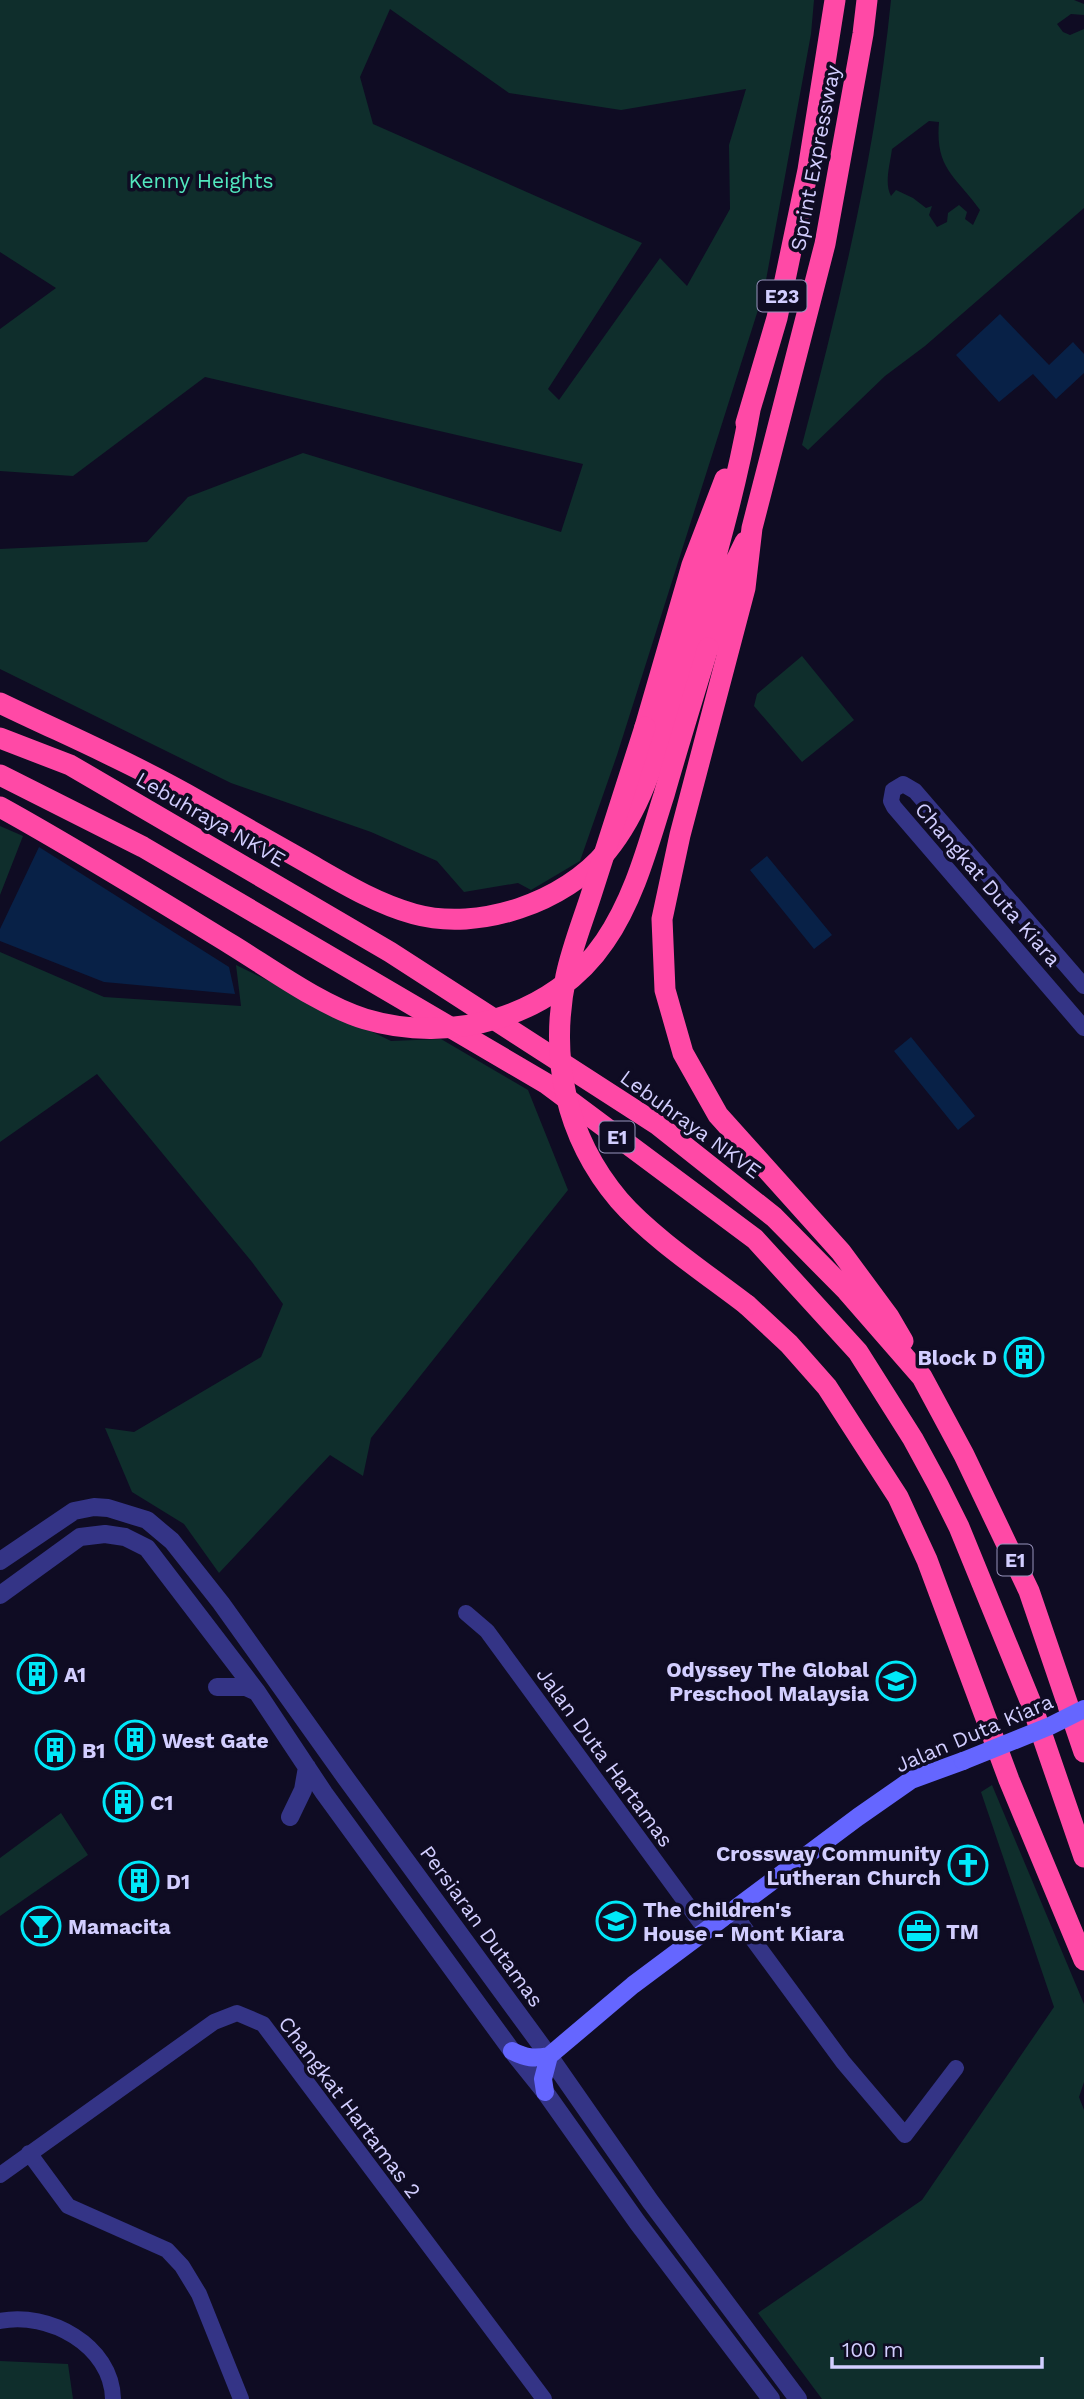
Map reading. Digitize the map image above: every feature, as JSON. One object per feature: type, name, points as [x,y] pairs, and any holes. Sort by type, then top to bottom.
[{"type":"highway","name":"Sprint Expressway","points":[[750,410],[778,318],[808,170],[835,0]]},
{"type":"highway","name":"Sprint Expressway","points":[[752,528],[825,244],[867,0]]},
{"type":"highway","points":[[0,703],[174,787],[369,898],[417,915],[464,919],[516,911],[552,894],[580,876],[607,851],[629,818],[647,779],[692,639],[738,476],[750,410]]},
{"type":"highway","points":[[750,410],[692,565],[645,727],[566,975],[558,1037],[563,1083],[574,1128],[596,1170],[621,1202],[654,1233],[747,1305],[789,1344],[827,1387],[898,1497],[927,1560],[1009,1780],[1084,1960]]},
{"type":"highway","points":[[0,807],[71,846],[313,994],[364,1019],[412,1030],[473,1025],[515,1014],[551,995],[583,967],[604,942],[626,903],[645,858],[729,575],[752,528]]},
{"type":"highway","points":[[752,528],[745,588],[680,835],[662,919],[665,990],[683,1053],[718,1115],[841,1252],[889,1317],[922,1377]]},
{"type":"highway","name":"Lebuhraya NKVE","points":[[0,737],[70,765],[366,939],[658,1125],[774,1217],[846,1291],[922,1377],[964,1455],[1029,1591],[1084,1752]]},
{"type":"highway","name":"E1","points":[[0,775],[143,846],[547,1084],[755,1239],[858,1352],[913,1439],[959,1527],[1031,1703],[1084,1857]]},
{"type":"main road","name":"Jalan Duta Kiara","points":[[549,2056],[633,1985],[706,1930],[735,1916],[911,1780],[1039,1731],[1084,1709]]},
{"type":"main road","points":[[512,2051],[536,2059],[549,2056],[543,2078],[545,2092]]},
{"type":"street","name":"Changkat Duta Kiara","points":[[1084,986],[915,791],[903,784],[893,790],[891,801],[894,807],[1084,1028]]},
{"type":"street","name":"Persiaran Dutamas","points":[[0,1561],[74,1511],[108,1508],[147,1520],[172,1541],[221,1603],[549,2056],[650,2201],[799,2399]]},
{"type":"street","points":[[0,1595],[80,1537],[105,1534],[125,1537],[147,1548],[257,1692],[307,1767],[512,2051],[770,2398]]},
{"type":"street","name":"Jalan Duta Hartamas","points":[[466,1613],[487,1631],[706,1930]]},
{"type":"street","points":[[218,1686],[246,1687],[257,1692]]},
{"type":"street","points":[[290,1817],[303,1790],[307,1767]]},
{"type":"street","points":[[735,1916],[843,2062],[905,2135],[956,2068]]},
{"type":"street","name":"Changkat Hartamas 2","points":[[0,2175],[214,2022],[237,2013],[263,2024],[544,2399]]},
{"type":"street","points":[[29,2153],[68,2206],[167,2250],[182,2266],[199,2294],[241,2399]]},
{"type":"street","points":[[0,2320],[19,2317],[55,2325],[76,2337],[98,2358],[113,2387],[113,2399]]},
{"type":"green space","name":"Kenny Heights","points":[[0,0],[814,0],[811,34],[764,291],[617,755],[580,861],[531,890],[518,883],[464,892],[437,861],[371,832],[231,783],[0,669],[0,549],[147,542],[188,497],[303,453],[561,532],[583,464],[205,377],[73,476],[0,471],[0,329],[56,288],[0,252]],"holes":[[[390,9],[509,93],[621,110],[746,89],[729,145],[730,209],[687,286],[660,258],[559,400],[548,389],[642,243],[373,124],[360,77]]]},
{"type":"green space","points":[[891,0],[1074,0],[1084,4],[1084,15],[1071,14],[1057,24],[1063,32],[1070,35],[1084,29],[1084,208],[925,346],[885,376],[808,450],[802,445],[856,224]],"holes":[[[929,121],[939,122],[940,151],[944,161],[980,210],[973,225],[965,219],[967,212],[959,205],[948,213],[947,222],[937,227],[929,215],[932,206],[926,208],[896,190],[891,196],[889,191],[888,174],[892,149]]]},
{"type":"green space","points":[[802,656],[854,720],[802,762],[754,706],[757,694]]},
{"type":"green space","points":[[0,826],[23,836],[0,895]]},
{"type":"green space","points":[[0,952],[104,997],[241,1006],[236,965],[391,1041],[441,1039],[528,1090],[568,1190],[371,1438],[363,1476],[330,1455],[219,1573],[184,1524],[132,1492],[105,1428],[134,1432],[261,1357],[283,1304],[252,1262],[97,1074],[0,1142]]},
{"type":"green space","points":[[992,1785],[1084,2004],[1084,2082],[1079,2097],[1084,2110],[1084,2399],[822,2399],[758,2313],[922,2200],[1054,2007],[981,1792]]},
{"type":"green space","points":[[61,1813],[88,1855],[0,1916],[0,1858]]},
{"type":"green space","points":[[0,2361],[68,2364],[73,2399],[0,2399]]},
{"type":"water","points":[[1000,314],[1049,365],[1073,342],[1084,354],[1084,373],[1056,399],[1033,374],[999,402],[956,355]]},
{"type":"water","points":[[39,847],[229,967],[235,994],[104,982],[0,941],[0,929]]},
{"type":"water","points":[[767,856],[832,935],[814,949],[750,870]]},
{"type":"water","points":[[911,1037],[975,1116],[958,1130],[894,1051]]},
{"type":"place","name":"Block D","points":[[1024,1357]]},
{"type":"place","name":"A1","points":[[37,1674]]},
{"type":"place","name":"Odyssey The Global Preschool Malaysia","points":[[896,1681]]},
{"type":"place","name":"West Gate","points":[[135,1740]]},
{"type":"place","name":"B1","points":[[55,1750]]},
{"type":"place","name":"C1","points":[[123,1802]]},
{"type":"place","name":"Crossway Community Lutheran Church","points":[[968,1865]]},
{"type":"place","name":"D1","points":[[139,1881]]},
{"type":"place","name":"The Children's House - Mont Kiara","points":[[616,1921]]},
{"type":"place","name":"Mamacita","points":[[41,1926]]},
{"type":"place","name":"TM","points":[[919,1931]]}]
